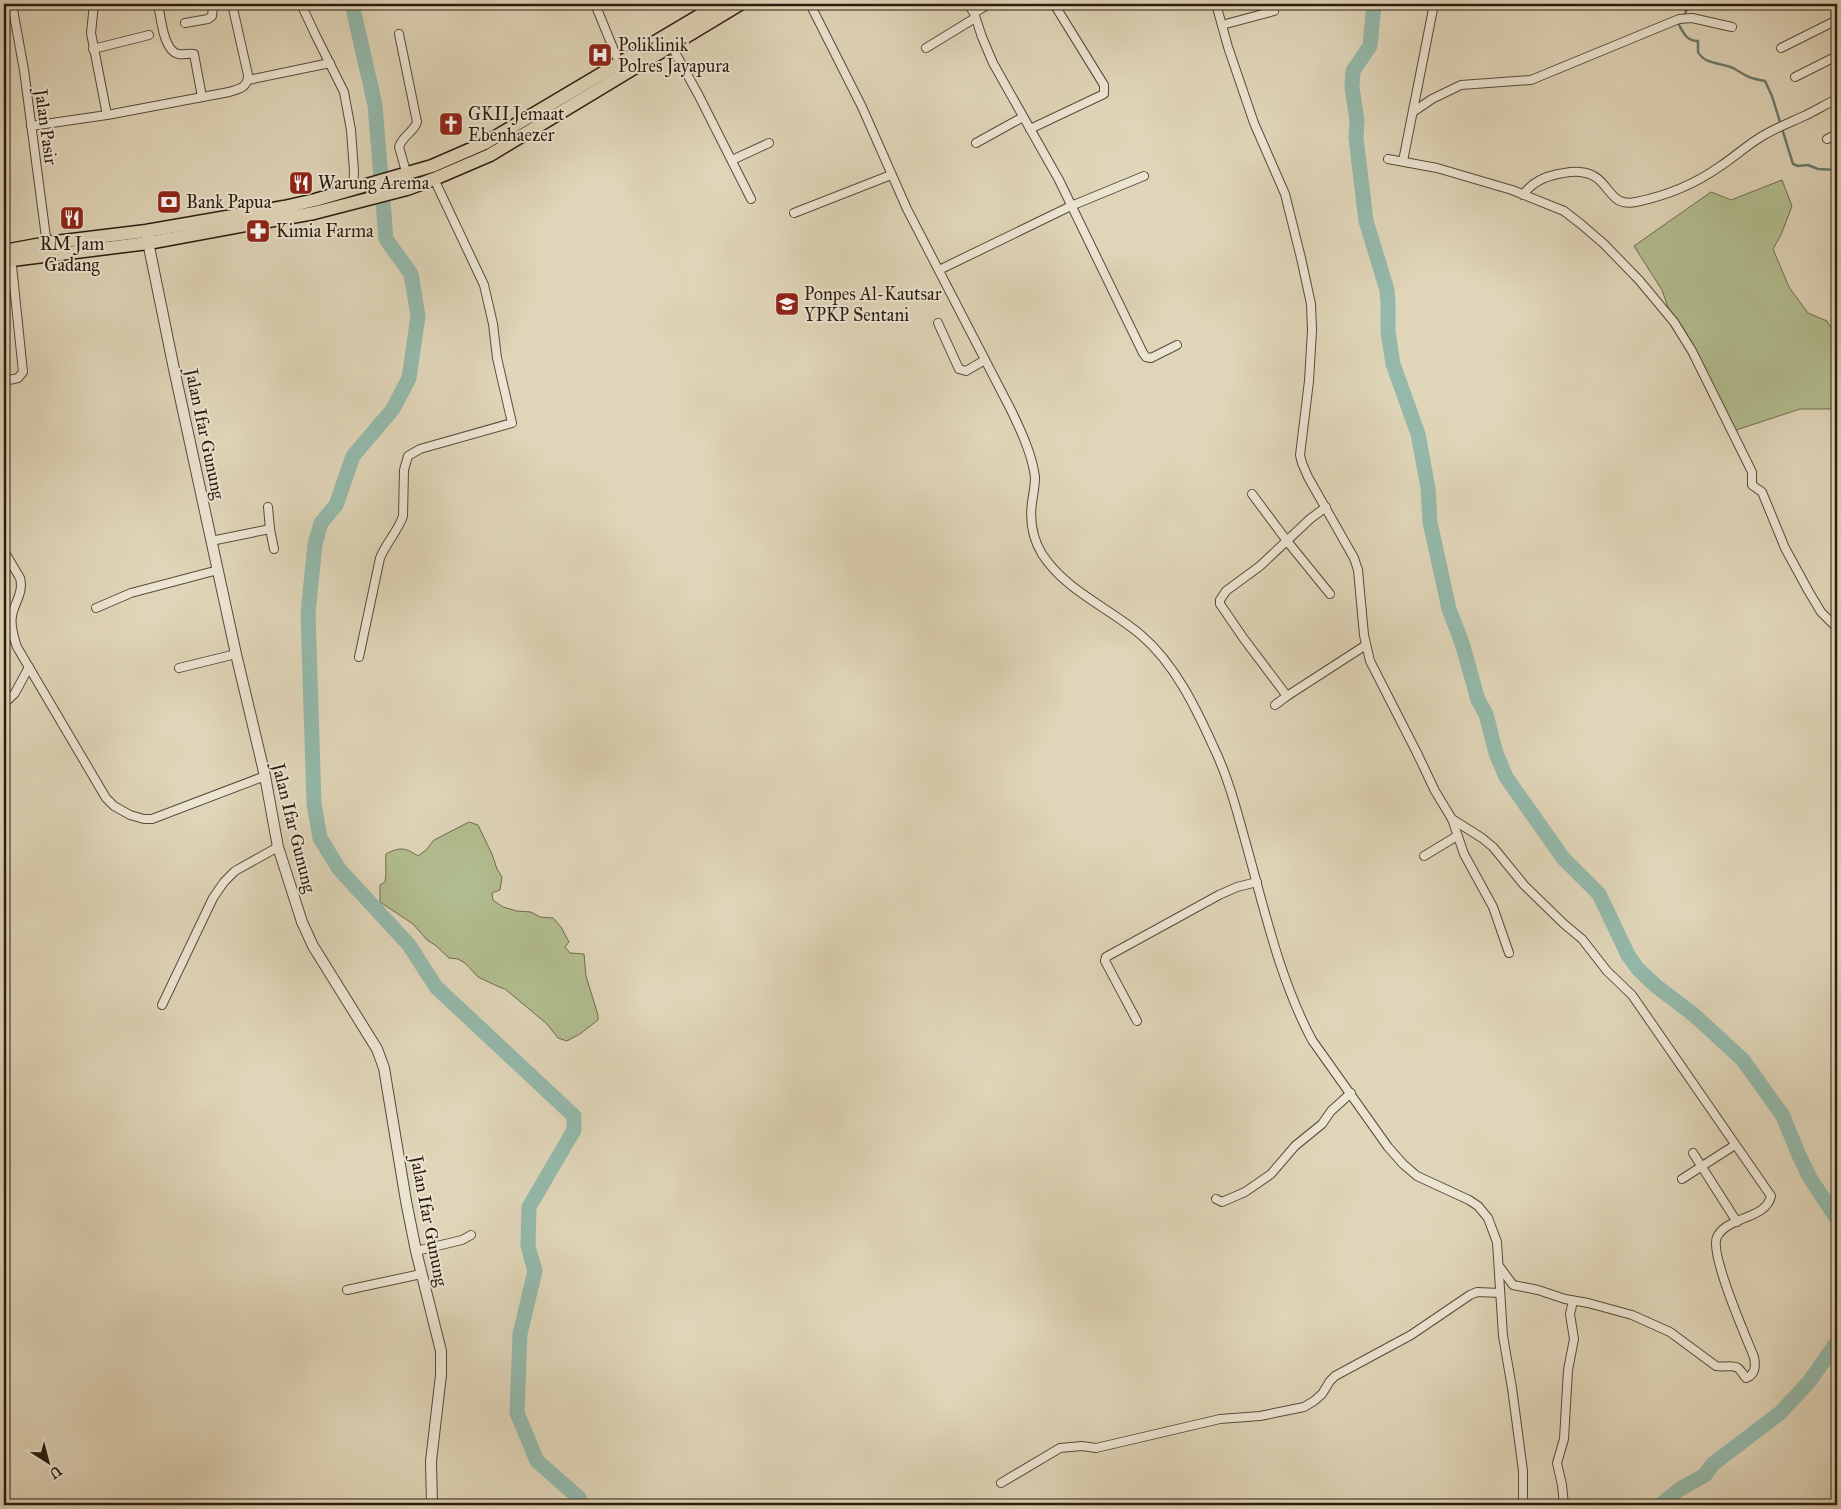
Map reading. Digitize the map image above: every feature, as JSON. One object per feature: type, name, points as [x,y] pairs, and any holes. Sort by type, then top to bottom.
[{"type":"highway","points":[[7,255],[240,226],[314,213],[407,189],[434,179],[488,149],[724,6],[740,4]]},
{"type":"highway","points":[[621,69],[671,45],[724,6]]},
{"type":"highway","points":[[147,237],[315,200],[488,149]]},
{"type":"street","points":[[94,4],[91,34],[92,48],[107,115]]},
{"type":"street","points":[[158,4],[170,49],[180,54],[194,54],[196,58],[202,97]]},
{"type":"street","points":[[185,23],[208,19],[212,16],[213,7],[217,4]]},
{"type":"street","points":[[31,126],[107,115],[202,97],[239,89],[246,85],[248,80],[232,4]]},
{"type":"street","points":[[302,4],[344,92],[349,114],[355,188]]},
{"type":"street","points":[[595,4],[621,69]]},
{"type":"street","points":[[810,4],[862,107],[891,175],[1021,431],[1032,466],[1035,484],[1030,516],[1031,526],[1038,546],[1052,567],[1081,594],[1133,629],[1152,646],[1181,682],[1214,747],[1227,777],[1274,947],[1304,1026],[1388,1147],[1403,1164],[1417,1176],[1469,1200],[1483,1211],[1490,1223],[1497,1242],[1504,1336],[1523,1471],[1523,1505]]},
{"type":"street","points":[[968,4],[975,15],[993,63],[1072,206],[1146,357],[1151,358],[1177,346]]},
{"type":"street","points":[[926,48],[989,4]]},
{"type":"street","points":[[1030,129],[1104,94],[1105,90],[1087,55],[1054,4]]},
{"type":"street","points":[[1216,4],[1254,123],[1281,183],[1307,282],[1311,304],[1312,330],[1309,381],[1300,455],[1302,463],[1354,558],[1358,570],[1366,645],[1370,661],[1435,791],[1452,819],[1464,854],[1493,907],[1509,953]]},
{"type":"street","points":[[1403,161],[1434,4]]},
{"type":"street","points":[[4,13],[13,8]]},
{"type":"street","name":"Jalan Pasir","points":[[13,8],[47,249]]},
{"type":"street","points":[[1222,26],[1274,11]]},
{"type":"street","points":[[1412,112],[1432,99],[1461,85],[1531,80],[1678,19],[1692,18],[1732,27]]},
{"type":"street","points":[[1782,48],[1837,20]]},
{"type":"street","points":[[399,34],[417,122],[414,129],[403,138],[399,145],[405,175]]},
{"type":"street","points":[[92,48],[149,35]]},
{"type":"street","points":[[671,45],[751,198]]},
{"type":"street","points":[[1795,77],[1837,56]]},
{"type":"street","points":[[248,80],[330,63]]},
{"type":"street","points":[[1523,195],[1537,181],[1571,171],[1593,176],[1605,184],[1614,199],[1626,204],[1656,197],[1675,191],[1713,172],[1738,152],[1773,130],[1837,99]]},
{"type":"street","points":[[976,143],[1023,117]]},
{"type":"street","points":[[1827,139],[1837,134]]},
{"type":"street","points":[[732,160],[769,143]]},
{"type":"street","points":[[1388,159],[1455,173],[1523,195],[1564,211],[1610,250],[1639,280],[1674,322],[1692,350],[1752,472],[1752,485],[1762,492],[1786,548],[1821,612],[1837,628]]},
{"type":"street","points":[[794,212],[891,175]]},
{"type":"street","points":[[939,270],[1072,206],[1144,176]]},
{"type":"street","points":[[359,657],[380,558],[384,547],[403,516],[404,470],[408,456],[420,450],[512,423],[497,358],[493,324],[484,285],[434,179]]},
{"type":"street","name":"Jalan Ifar Gunung","points":[[147,237],[211,541],[265,776],[278,847],[302,922],[312,946],[381,1057],[384,1068],[416,1251],[441,1351],[441,1375],[431,1462],[432,1505]]},
{"type":"street","points":[[4,381],[18,378],[23,372],[7,255]]},
{"type":"street","points":[[938,323],[959,369],[966,371],[985,360]]},
{"type":"street","points":[[1252,494],[1286,541],[1330,594]]},
{"type":"street","points":[[268,507],[274,549]]},
{"type":"street","points":[[1287,696],[1238,632],[1220,604],[1223,595],[1260,566],[1310,519],[1326,507]]},
{"type":"street","points":[[211,541],[270,529]]},
{"type":"street","points":[[4,551],[20,578],[22,589],[11,622],[17,647],[106,798],[114,806],[130,815],[152,819],[265,776]]},
{"type":"street","points":[[96,608],[131,593],[218,570]]},
{"type":"street","points":[[1275,705],[1366,645]]},
{"type":"street","points":[[178,668],[236,654]]},
{"type":"street","points":[[4,704],[15,694],[29,667]]},
{"type":"street","points":[[1001,1483],[1060,1448],[1082,1446],[1096,1448],[1220,1419],[1260,1416],[1304,1407],[1318,1397],[1335,1376],[1411,1335],[1470,1295],[1477,1292],[1500,1291],[1513,1285],[1538,1290],[1573,1301],[1606,1307],[1651,1323],[1670,1332],[1716,1366],[1722,1368],[1735,1366],[1740,1369],[1746,1378],[1750,1377],[1755,1368],[1754,1358],[1719,1264],[1716,1253],[1717,1237],[1723,1229],[1764,1209],[1771,1196],[1632,995],[1607,971],[1582,939],[1524,885],[1493,847],[1452,819]]},
{"type":"street","points":[[1424,856],[1457,836]]},
{"type":"street","points":[[162,1004],[213,898],[224,882],[238,869],[278,847]]},
{"type":"street","points":[[1137,1021],[1105,961],[1106,957],[1219,895],[1237,887],[1257,882]]},
{"type":"street","points":[[1216,1199],[1222,1202],[1233,1198],[1255,1186],[1271,1174],[1299,1142],[1322,1124],[1332,1111],[1350,1094]]},
{"type":"street","points":[[1682,1179],[1735,1145]]},
{"type":"street","points":[[1693,1154],[1736,1222]]},
{"type":"street","points":[[416,1251],[462,1240],[471,1235]]},
{"type":"street","points":[[1499,1266],[1513,1285]]},
{"type":"street","points":[[347,1290],[421,1274]]},
{"type":"street","points":[[1564,1505],[1557,1463],[1564,1439],[1568,1370],[1574,1339],[1570,1314],[1573,1301]]},
{"type":"green space","points":[[1782,180],[1792,206],[1781,235],[1773,249],[1789,287],[1808,313],[1827,321],[1837,338],[1837,409],[1800,409],[1736,430],[1704,369],[1668,307],[1662,290],[1634,246],[1711,192],[1731,200]]},
{"type":"green space","points":[[469,822],[478,825],[502,877],[500,890],[492,893],[493,900],[503,907],[531,912],[540,917],[553,918],[561,927],[569,942],[565,947],[570,953],[584,954],[586,976],[598,1020],[567,1041],[558,1038],[547,1024],[505,989],[478,977],[465,963],[458,959],[449,958],[427,940],[413,924],[380,902],[380,885],[386,879],[386,854],[402,849],[418,856],[434,840]]},
{"type":"waterway","points":[[352,4],[375,105],[386,239],[411,274],[418,316],[409,378],[393,409],[353,456],[336,505],[321,523],[315,544],[308,613],[314,804],[320,838],[339,869],[409,945],[436,987],[574,1116],[574,1130],[529,1207],[528,1246],[535,1271],[520,1334],[517,1413],[537,1461],[579,1498],[582,1505]]},
{"type":"waterway","points":[[1374,4],[1370,46],[1353,71],[1352,87],[1366,221],[1387,290],[1388,332],[1393,364],[1418,434],[1428,488],[1430,522],[1449,609],[1462,643],[1478,700],[1486,714],[1496,753],[1506,777],[1563,858],[1599,894],[1628,955],[1638,969],[1656,986],[1694,1015],[1742,1059],[1753,1074],[1783,1116],[1810,1178],[1837,1219]]},
{"type":"waterway","points":[[1684,16],[1689,4]]},
{"type":"waterway","points":[[1678,20],[1685,35],[1694,41],[1698,41],[1698,52],[1705,60],[1730,67],[1746,76],[1765,81],[1772,96],[1793,164],[1798,166],[1808,165],[1818,169],[1837,170]]},
{"type":"waterway","points":[[1660,1505],[1680,1489],[1705,1475],[1713,1464],[1780,1413],[1809,1382],[1837,1342]]},
{"type":"place","name":"Poliklinik Polres Jayapura","points":[[600,55]]},
{"type":"place","name":"GKII Jemaat Ebenhaezer","points":[[451,124]]},
{"type":"place","name":"Warung Arema","points":[[301,183]]},
{"type":"place","name":"Bank Papua","points":[[169,202]]},
{"type":"place","name":"RM Jam Gadang","points":[[72,218]]},
{"type":"place","name":"Kimia Farma","points":[[258,231]]},
{"type":"place","name":"Ponpes Al-Kautsar YPKP Sentani","points":[[787,304]]}]
